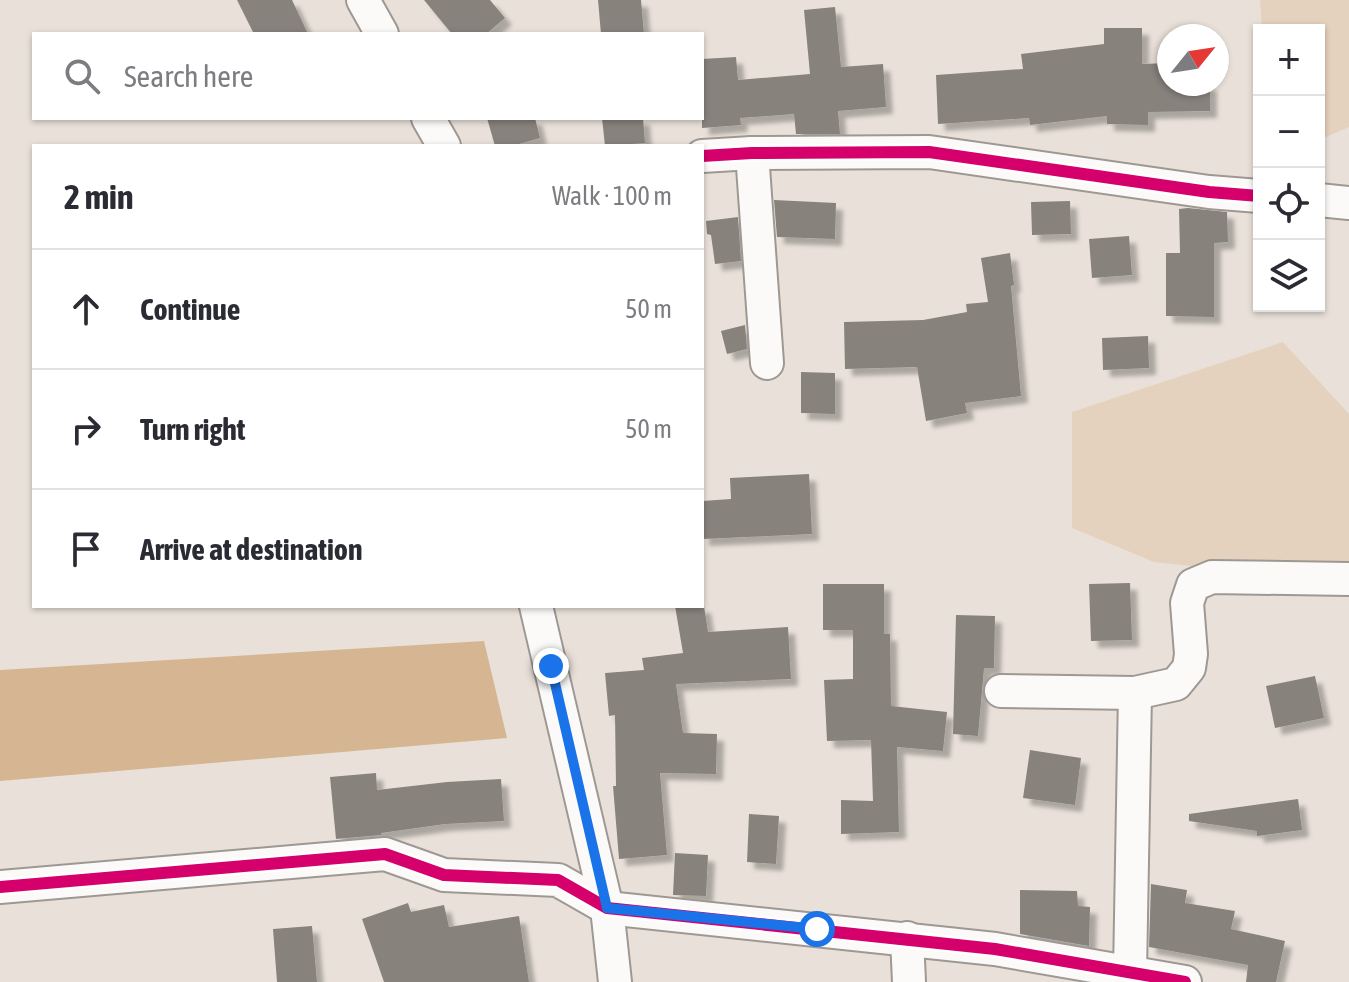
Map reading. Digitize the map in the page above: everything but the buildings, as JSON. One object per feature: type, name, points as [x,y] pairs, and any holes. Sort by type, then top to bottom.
[{"type":"street","points":[[363,0],[381,32]]},
{"type":"street","points":[[429,120],[443,144]]},
{"type":"street","points":[[704,156],[929,152],[1253,196]]},
{"type":"street","points":[[752,153],[767,363]]},
{"type":"street","points":[[1325,201],[1349,203]]},
{"type":"street","points":[[1001,691],[1135,693],[1176,684],[1184,677],[1191,654],[1187,603],[1193,585],[1212,577],[1349,579]]},
{"type":"street","points":[[536,608],[607,908],[615,982]]},
{"type":"street","points":[[1130,973],[1135,693]]},
{"type":"street","points":[[0,887],[385,854],[444,875],[558,880],[607,908],[995,949],[1185,982]]},
{"type":"street","points":[[907,938],[909,982]]},
{"type":"shaded area","points":[[1260,0],[1349,0],[1349,127],[1325,137],[1325,24],[1262,24]]},
{"type":"shaded area","points":[[1283,342],[1349,414],[1349,583],[1154,562],[1072,528],[1072,412]]},
{"type":"shaded area","points":[[484,641],[507,738],[0,781],[0,670]]},
{"type":"cycle path","points":[[704,156],[929,152],[1253,196]]},
{"type":"cycle path","points":[[0,887],[385,854],[444,875],[558,880],[607,908],[995,949],[1185,982]]},
{"type":"route","points":[[551,666],[607,908],[817,929]]}]
